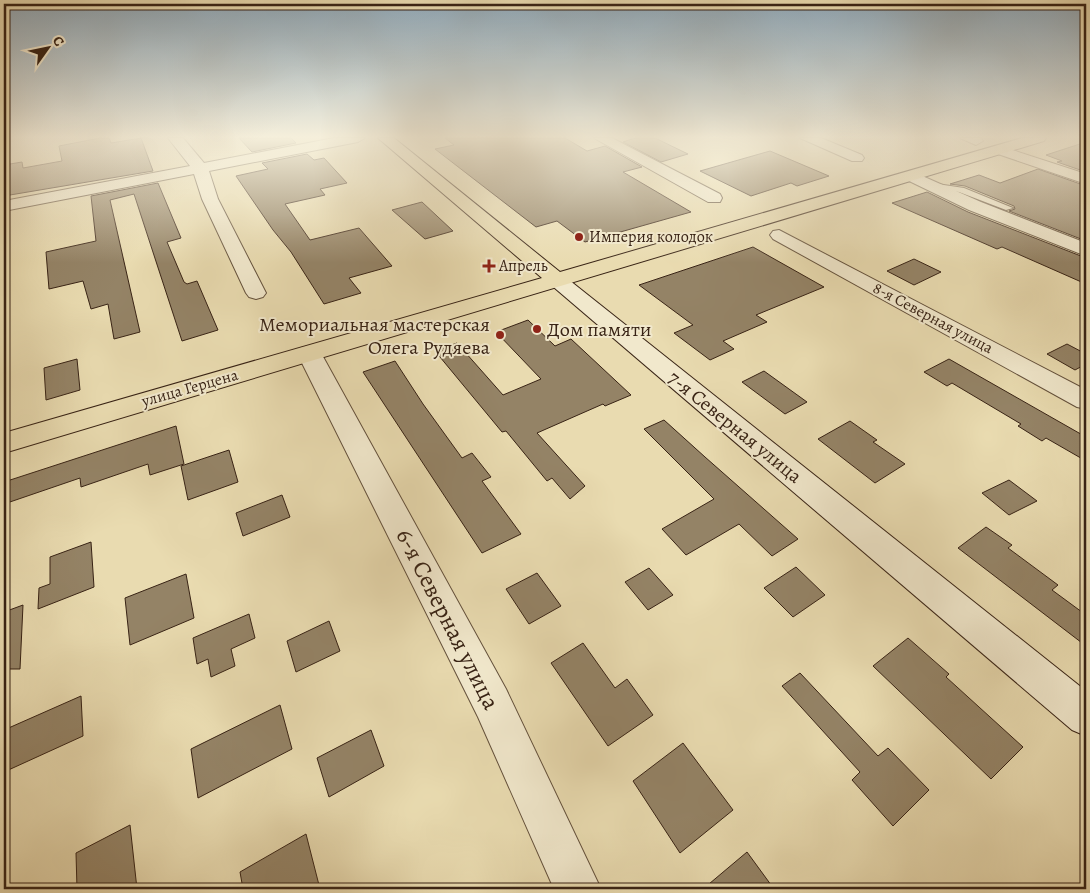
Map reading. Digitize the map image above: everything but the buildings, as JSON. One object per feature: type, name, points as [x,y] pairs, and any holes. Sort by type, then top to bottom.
[{"type":"main road","name":"7-я Северная улица","points":[[435,180],[557,280]]},
{"type":"main road","name":"улица Герцена","points":[[4,443],[899,180]]},
{"type":"street","points":[[4,206],[140,180]]},
{"type":"street","points":[[204,180],[210,199],[256,293]]},
{"type":"street","points":[[679,180],[714,198]]},
{"type":"street","points":[[921,180],[975,206],[1086,250]]},
{"type":"street","name":"8-я Северная улица","points":[[779,235],[1086,401]]},
{"type":"street","name":"7-я Северная улица","points":[[557,280],[1086,716]]},
{"type":"street","name":"6-я Северная улица","points":[[310,353],[492,703],[578,889]]},
{"type":"lane","points":[[937,186],[961,190],[1009,208]]},
{"type":"place","name":"Империя колодок","points":[[579,237]]},
{"type":"place","name":"Апрель","points":[[489,266]]},
{"type":"place","name":"Дом памяти","points":[[537,329]]},
{"type":"place","name":"Мемориальная мастерская Олега Рудяева","points":[[500,335]]}]
